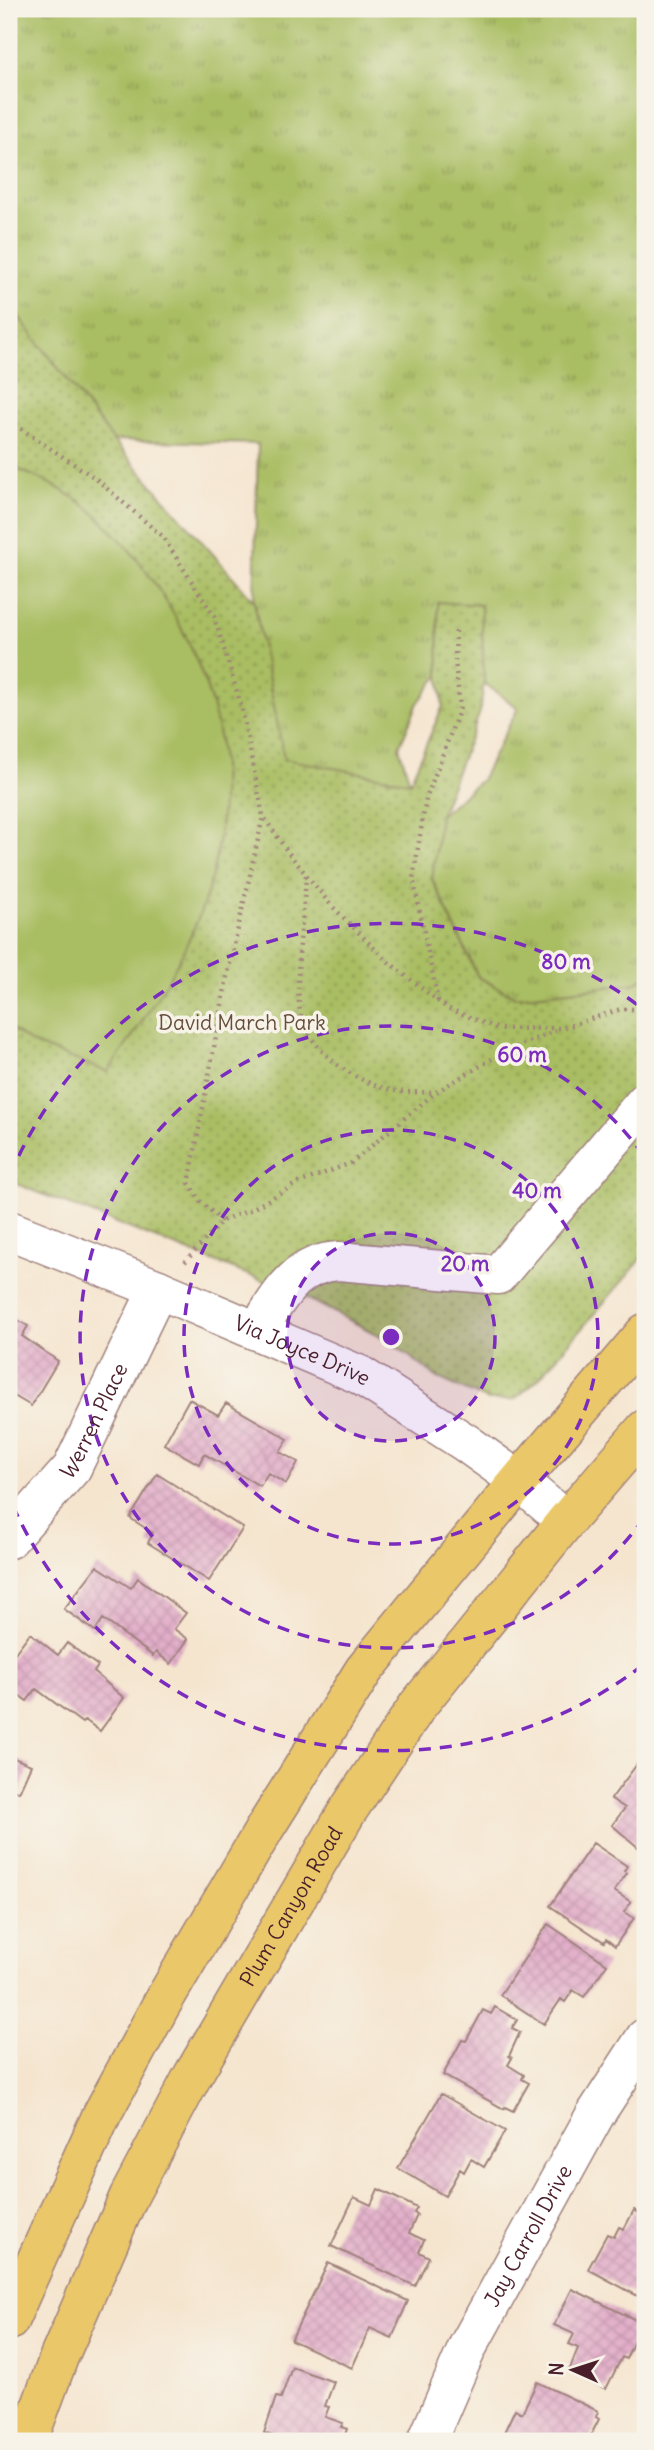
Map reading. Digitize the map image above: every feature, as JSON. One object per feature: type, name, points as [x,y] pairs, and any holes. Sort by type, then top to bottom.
[{"type":"main road","points":[[9,2321],[102,2115],[161,2005],[265,1828],[364,1670],[645,1333]]},
{"type":"main road","name":"Plum Canyon Road","points":[[29,2441],[59,2357],[129,2196],[193,2075],[347,1812],[418,1705],[566,1521],[645,1429]]},
{"type":"street","points":[[257,1331],[284,1290],[304,1270],[323,1262],[339,1261],[498,1275],[645,1102]]},
{"type":"street","name":"Via Joyce Drive","points":[[9,1230],[158,1289],[360,1375],[466,1443],[566,1521]]},
{"type":"street","name":"Werren Place","points":[[9,1539],[72,1468],[158,1289]]},
{"type":"street","name":"Jay Carroll Drive","points":[[427,2441],[468,2346],[595,2115],[645,2038]]},
{"type":"path","points":[[9,421],[95,478],[163,537],[214,616],[241,705],[263,816],[227,977],[189,1183],[200,1201],[222,1221]]},
{"type":"path","points":[[439,1002],[413,878],[426,799],[460,708],[455,660],[456,628]]},
{"type":"path","points":[[263,816],[330,904],[386,960],[447,1008],[499,1030],[563,1028]]},
{"type":"path","points":[[306,875],[299,971],[300,1011],[315,1046],[356,1078],[397,1091],[436,1092]]},
{"type":"path","points":[[158,1289],[222,1221],[252,1209],[296,1184],[351,1163],[436,1092],[504,1052],[563,1028],[621,1009],[645,1009]]},
{"type":"green space","points":[[9,9],[645,9],[645,977],[634,984],[515,997],[478,977],[432,879],[440,815],[481,780],[518,708],[484,683],[481,605],[438,603],[439,675],[418,703],[399,747],[410,782],[383,927],[282,756],[254,601],[258,444],[113,440],[9,304]]},
{"type":"green space","name":"David March Park","points":[[9,304],[113,440],[254,601],[284,759],[410,782],[443,706],[439,675],[438,602],[481,605],[484,683],[480,712],[440,815],[432,879],[478,977],[515,997],[634,984],[645,977],[645,1255],[539,1378],[514,1400],[488,1400],[438,1378],[388,1340],[307,1298],[9,1181]]},
{"type":"green space","points":[[9,466],[50,484],[79,501],[129,550],[165,599],[180,625],[204,680],[217,727],[222,766],[222,807],[214,866],[207,893],[171,973],[108,1072],[31,1043],[9,1027]]},
{"type":"building","points":[[9,1315],[28,1326],[22,1336],[58,1361],[31,1406],[9,1393]]},
{"type":"building","points":[[189,1399],[218,1415],[226,1403],[288,1439],[280,1452],[298,1462],[286,1484],[268,1473],[260,1486],[204,1454],[199,1464],[164,1444]]},
{"type":"building","points":[[157,1474],[243,1528],[209,1581],[148,1543],[153,1533],[130,1518]]},
{"type":"building","points":[[97,1566],[131,1588],[138,1578],[186,1613],[174,1629],[188,1639],[171,1664],[156,1652],[153,1656],[103,1619],[95,1631],[64,1609]]},
{"type":"building","points":[[30,1633],[58,1655],[67,1643],[98,1666],[94,1672],[124,1698],[100,1731],[85,1720],[82,1723],[36,1689],[27,1701],[9,1688],[9,1661]]},
{"type":"building","points":[[9,1756],[31,1765],[19,1792],[9,1788]]},
{"type":"building","points":[[638,1763],[645,1769],[645,1849],[640,1849],[612,1825],[625,1808],[611,1799]]},
{"type":"building","points":[[593,1843],[627,1866],[624,1871],[627,1873],[614,1891],[631,1902],[624,1912],[634,1918],[615,1946],[606,1939],[604,1942],[550,1906]]},
{"type":"building","points":[[548,1924],[607,1964],[584,1997],[573,1990],[565,2002],[561,1999],[544,2024],[500,1995]]},
{"type":"building","points":[[495,2007],[517,2020],[512,2028],[520,2032],[509,2056],[512,2058],[508,2065],[524,2075],[522,2079],[529,2083],[513,2111],[505,2107],[504,2109],[443,2075],[462,2040],[466,2041],[483,2010],[491,2014]]},
{"type":"building","points":[[441,2094],[505,2131],[484,2167],[471,2159],[464,2172],[460,2169],[445,2196],[398,2168]]},
{"type":"building","points":[[378,2189],[417,2208],[414,2213],[417,2215],[409,2233],[424,2240],[419,2252],[429,2257],[415,2286],[331,2246],[354,2197],[371,2205]]},
{"type":"building","points":[[634,2210],[645,2216],[645,2300],[588,2269],[607,2234],[614,2237],[619,2227],[624,2229]]},
{"type":"building","points":[[328,2263],[408,2301],[392,2338],[370,2328],[352,2368],[291,2340]]},
{"type":"building","points":[[572,2289],[642,2323],[626,2359],[622,2357],[606,2389],[569,2371],[578,2348],[569,2344],[574,2334],[554,2325]]},
{"type":"building","points":[[292,2367],[334,2382],[325,2406],[329,2407],[325,2417],[343,2423],[341,2427],[347,2429],[343,2441],[286,2441],[264,2433],[276,2397],[281,2398]]},
{"type":"building","points":[[537,2382],[598,2411],[596,2417],[599,2419],[588,2441],[500,2441],[515,2409],[522,2413]]}]
